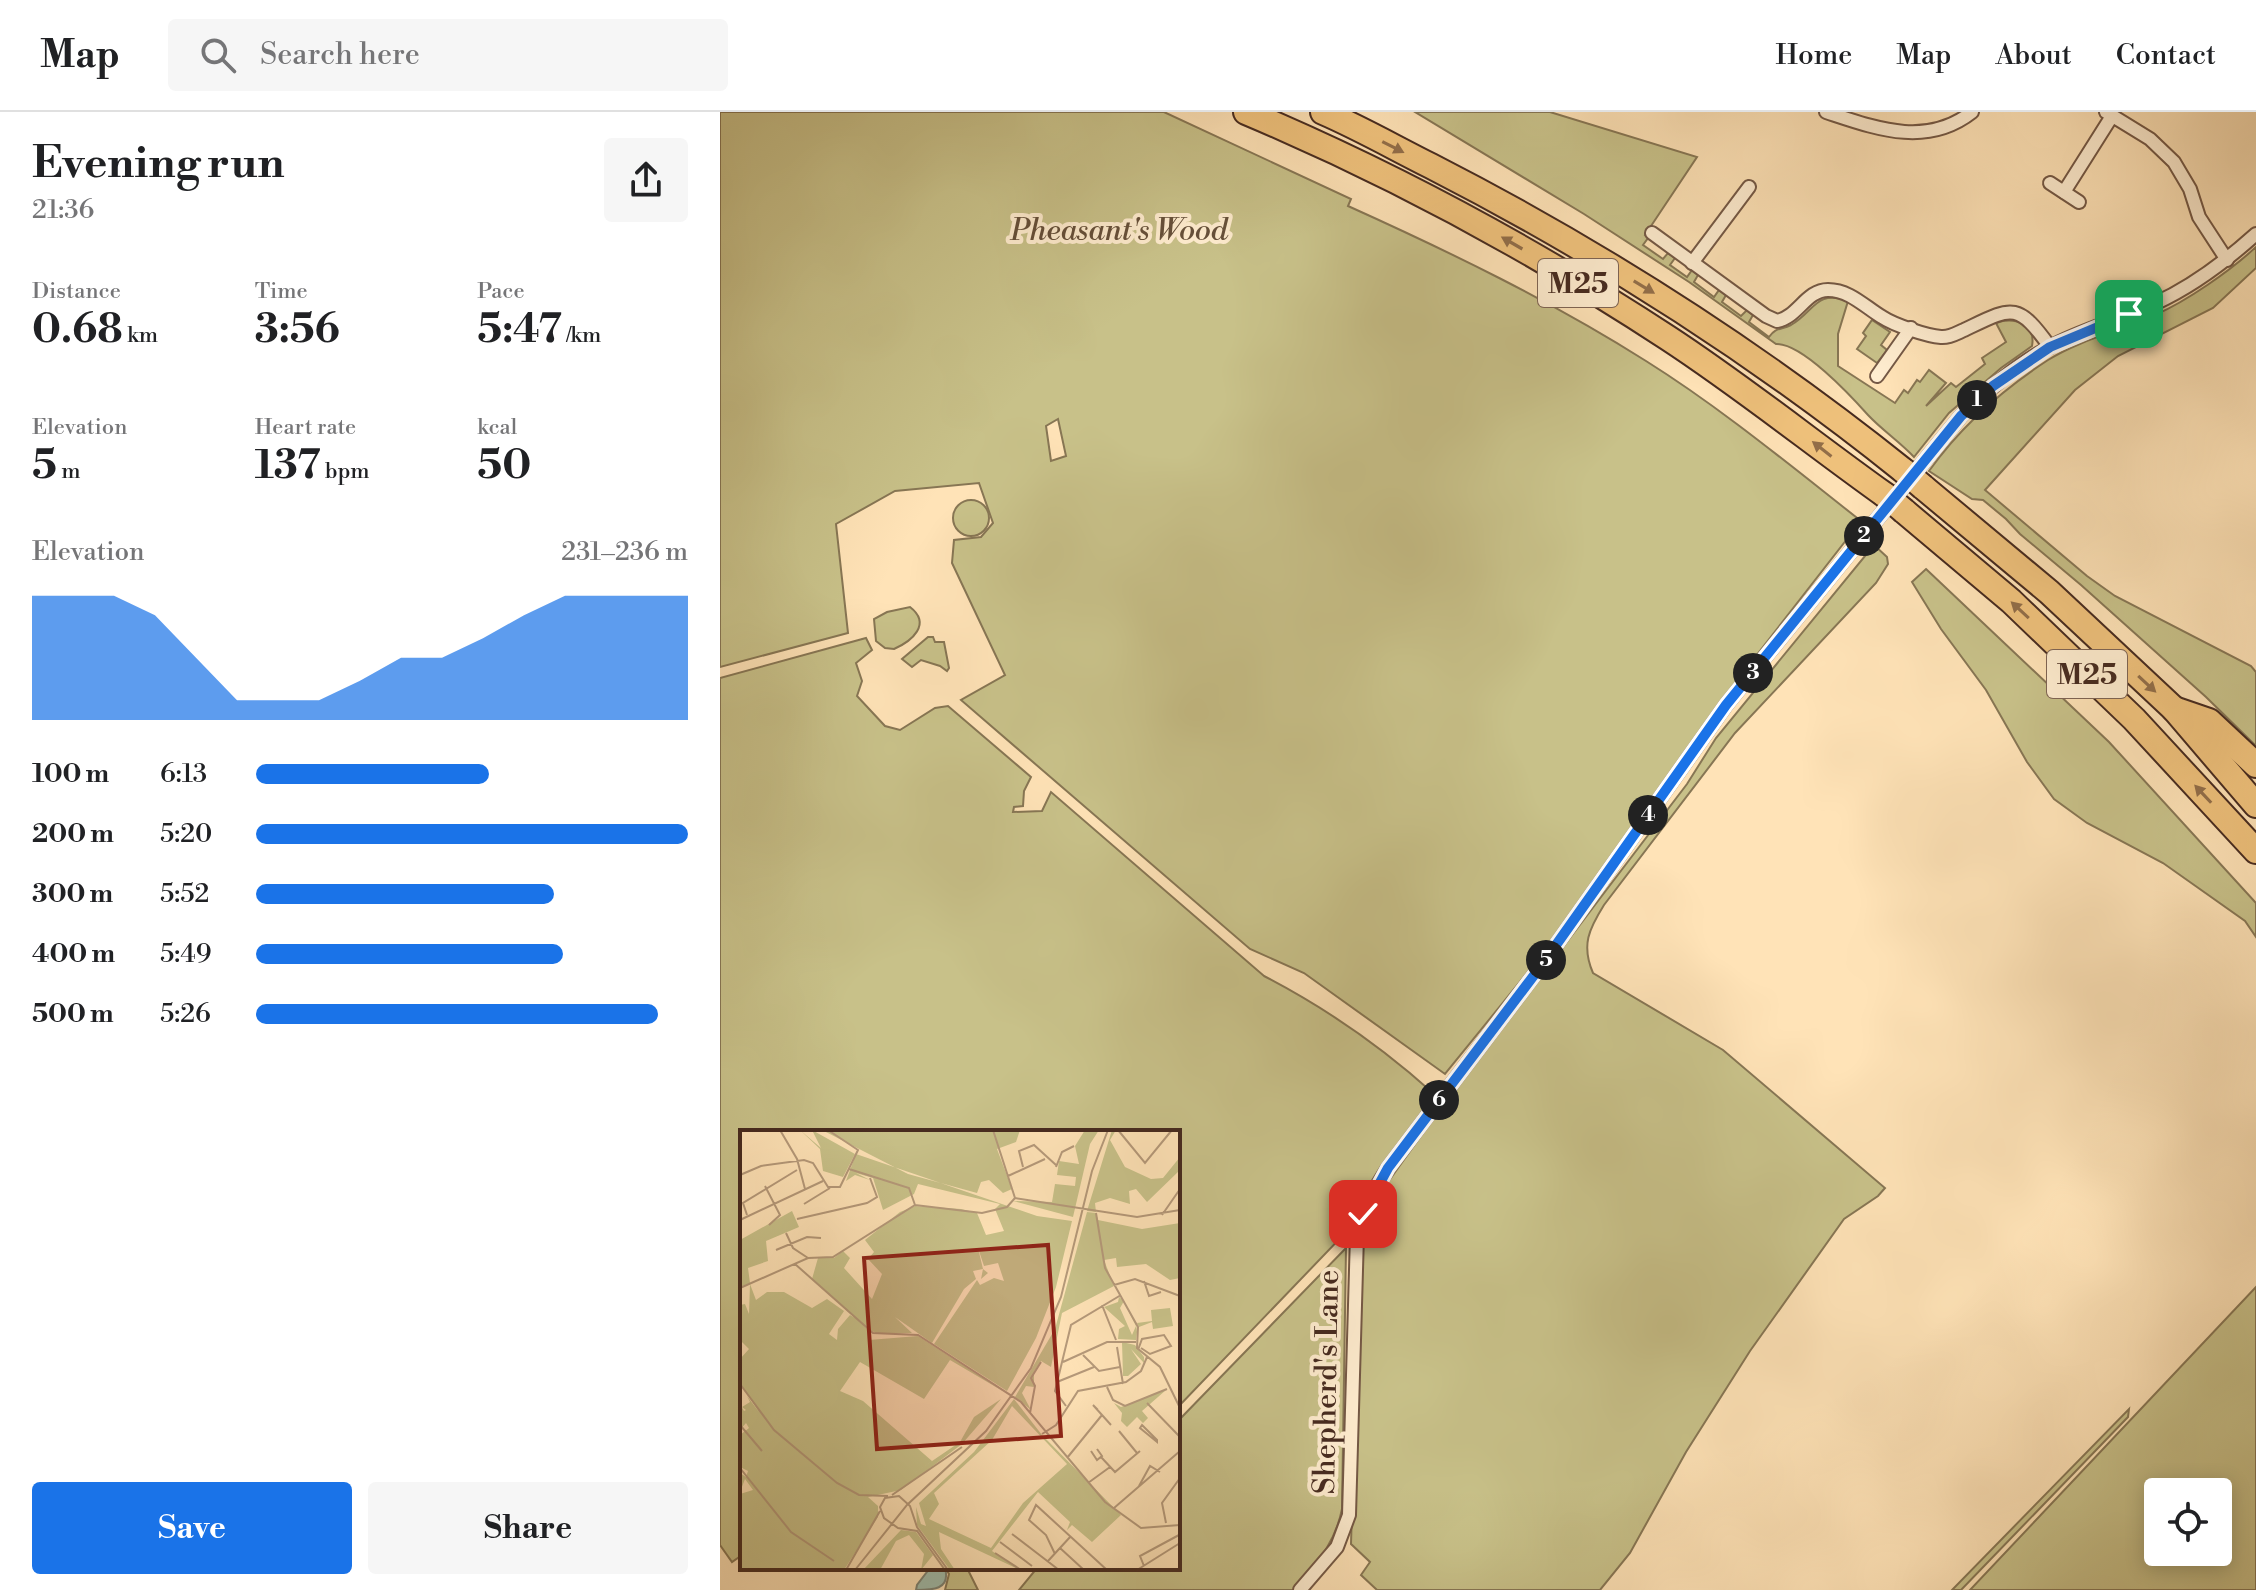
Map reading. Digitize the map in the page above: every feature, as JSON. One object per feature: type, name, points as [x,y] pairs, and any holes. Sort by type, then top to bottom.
[{"type":"highway","name":"M25","points":[[1246,112],[1318,142],[1506,239],[1668,338],[1780,416],[1885,495],[2011,601],[2134,719],[2256,851]]},
{"type":"highway","name":"M25","points":[[1323,112],[1515,209],[1689,314],[1797,388],[1904,471],[2049,592],[2174,709],[2256,805]]},
{"type":"highway","name":"M25","points":[[2174,709],[2209,721],[2256,765]]},
{"type":"street","points":[[1826,112],[1879,129],[1908,134],[1952,124],[1972,112]]},
{"type":"street","points":[[2064,192],[2109,114],[2150,139],[2174,162],[2190,189],[2199,217],[2227,260]]},
{"type":"street","points":[[2050,183],[2079,202]]},
{"type":"street","points":[[1692,263],[1749,187]]},
{"type":"street","points":[[1652,233],[1777,321],[1787,318],[1813,294],[1826,290],[1844,293],[1883,318],[1945,337],[1996,315],[2011,312],[2025,315],[2050,347]]},
{"type":"street","name":"Shepherd's Lane","points":[[1300,1590],[1332,1554],[1345,1531],[1349,1515],[1355,1255],[1363,1214],[1382,1178],[1544,962],[1726,705],[1961,416],[1993,386],[2050,347],[2155,304],[2227,260],[2256,234]]},
{"type":"street","points":[[1877,376],[1911,328]]},
{"type":"green space","name":"Pheasant's Wood","points":[[720,112],[1164,112],[1351,199],[1348,206],[1500,278],[1610,339],[1729,418],[1861,521],[1735,683],[1540,957],[1445,1074],[1304,973],[1250,949],[961,700],[1005,675],[952,563],[954,540],[981,537],[993,523],[979,483],[895,491],[836,524],[848,633],[720,667]],"holes":[[[1058,419],[1066,456],[1051,461],[1046,426]]]},
{"type":"green space","points":[[1415,112],[1550,112],[1697,157],[1645,235],[1648,238],[1643,245],[1663,259],[1668,253],[1675,258],[1670,265],[1687,277],[1692,270],[1698,275],[1694,282],[1714,297],[1719,290],[1726,295],[1722,302],[1741,316],[1747,310],[1753,315],[1749,322],[1769,337],[1776,330],[1799,320],[1822,300],[1837,298],[1848,301],[1838,334],[1838,366],[1895,403],[1904,390],[1908,393],[1929,370],[1946,383],[1926,406],[1951,383],[1956,387],[1985,364],[1982,358],[2006,342],[1996,323],[2010,321],[2023,324],[2031,333],[2032,346],[1949,413],[1914,457],[1838,384],[1799,352],[1776,344],[1689,282],[1584,214]]},
{"type":"green space","points":[[2256,247],[2256,268],[2213,308],[2118,356],[2075,390],[1985,490],[2115,596],[2251,666],[2256,672],[2256,746],[2206,697],[2006,519],[1983,500],[1972,499],[1929,471],[1969,424],[1999,396],[2048,360],[2074,346],[2142,321],[2181,302]]},
{"type":"green space","points":[[1872,320],[1890,332],[1881,345],[1887,350],[1877,363],[1857,349]]},
{"type":"green space","points":[[971,500],[984,505],[989,518],[984,531],[971,536],[958,531],[953,518],[958,505]]},
{"type":"green space","points":[[1874,545],[1887,557],[1888,564],[1876,583],[1735,733],[1604,905],[1594,922],[1587,946],[1593,973],[1723,1050],[1885,1188],[1844,1219],[1750,1351],[1686,1452],[1630,1553],[1600,1590],[1377,1590],[1361,1575],[1370,1562],[1351,1544],[1359,1266],[1364,1230],[1376,1199],[1445,1102],[1687,784],[1716,738]]},
{"type":"green space","points":[[1926,569],[2109,742],[2256,903],[2256,937],[2245,921],[2163,863],[2087,823],[2054,799],[2027,762],[1986,690],[1941,629],[1912,582]]},
{"type":"green space","points":[[910,607],[919,620],[913,637],[894,649],[885,648],[876,641],[874,619],[887,612]]},
{"type":"green space","points":[[928,637],[933,637],[935,642],[944,642],[947,671],[921,660],[912,667],[902,659]]},
{"type":"green space","points":[[866,638],[872,650],[856,663],[862,681],[857,696],[885,726],[900,730],[935,708],[948,706],[1031,777],[1024,791],[1023,806],[1014,807],[1013,812],[1042,811],[1051,792],[1264,976],[1352,1029],[1434,1094],[1361,1200],[1349,1229],[1180,1405],[1180,1130],[740,1130],[740,1556],[732,1562],[720,1545],[720,678]]},
{"type":"green space","points":[[1346,1248],[1342,1509],[1330,1543],[1295,1590],[1019,1590],[1035,1570],[1180,1570],[1180,1419]]},
{"type":"green space","points":[[2256,1287],[2256,1590],[1970,1590]]},
{"type":"green space","points":[[2129,1409],[2128,1417],[1961,1590],[1952,1590]]},
{"type":"green space","points":[[946,1570],[968,1570],[978,1590],[945,1590],[949,1574]]},
{"type":"shaded area","points":[[928,1570],[945,1570],[943,1585],[916,1590]]},
{"type":"route","points":[[1363,1214],[1388,1168],[1544,962],[1726,705],[1937,444],[1961,416],[2021,364],[2050,347],[2129,314]]}]
